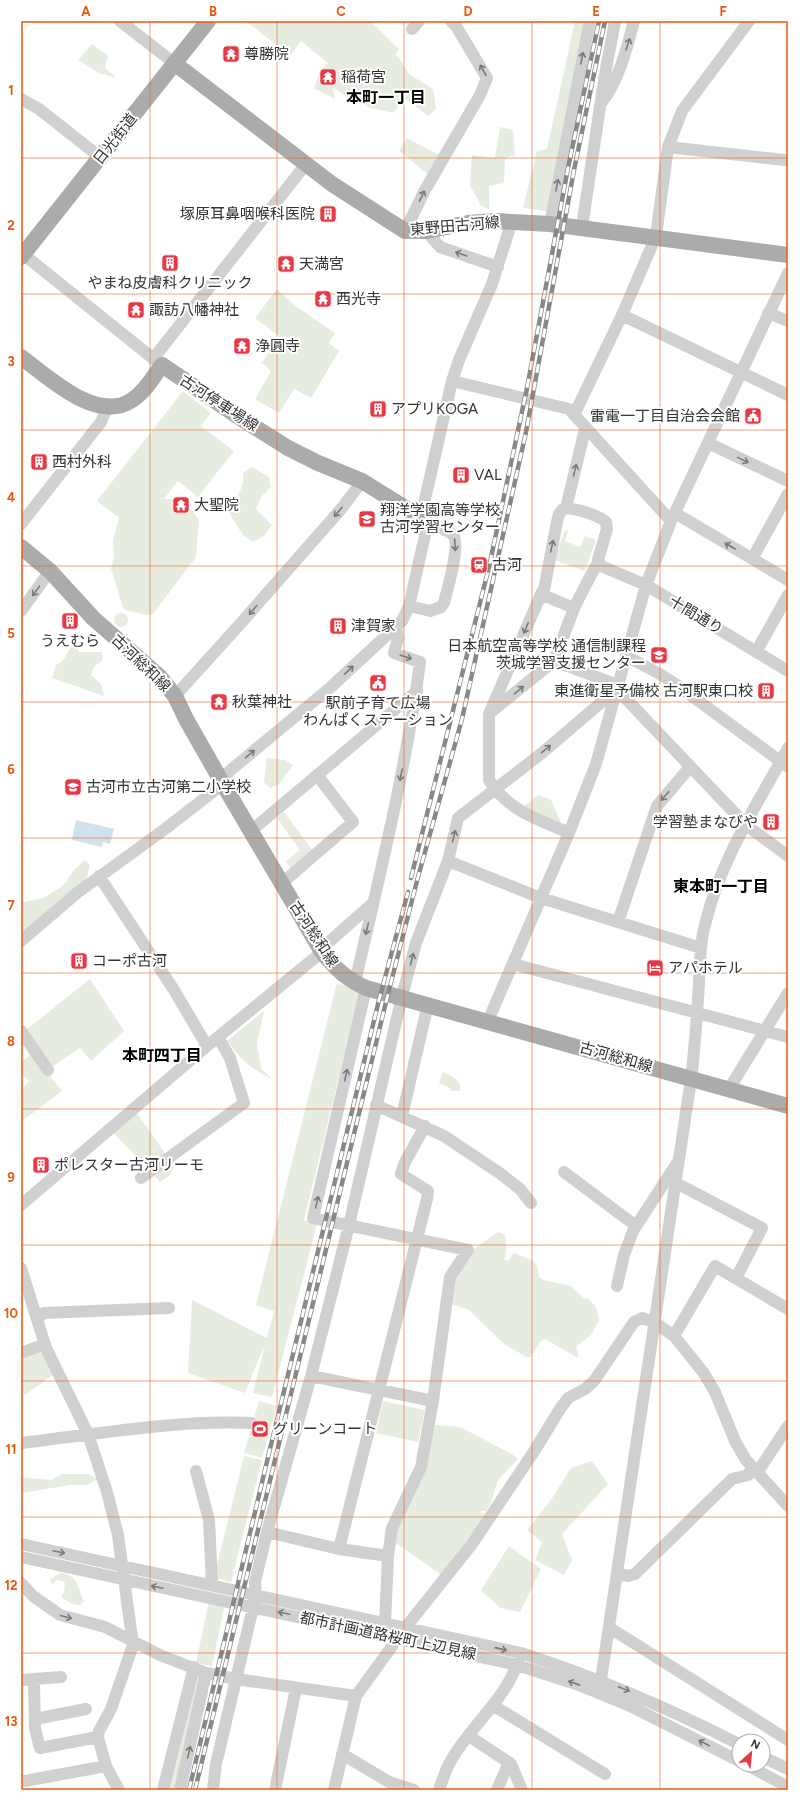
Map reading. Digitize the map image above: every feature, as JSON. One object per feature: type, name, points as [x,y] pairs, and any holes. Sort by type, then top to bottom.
[{"type":"main road","name":"日光街道","points":[[22,256],[208,21]]},
{"type":"main road","name":"東野田古河線","points":[[174,63],[332,184],[405,231],[426,231],[468,223],[512,222],[550,224],[656,236],[788,255]]},
{"type":"main road","points":[[21,357],[73,395],[93,404],[105,407],[117,406],[131,401],[146,387],[158,362]]},
{"type":"main road","name":"古河停車場線","points":[[158,362],[288,448],[362,482],[424,520]]},
{"type":"main road","name":"古河総和線","points":[[21,547],[50,571],[93,618],[160,677],[175,696],[186,719],[321,950],[338,972],[361,985],[788,1106]]},
{"type":"street","points":[[120,21],[174,63]]},
{"type":"street","points":[[405,231],[425,190],[480,95],[487,78],[456,26],[451,21]]},
{"type":"street","points":[[550,224],[590,21]]},
{"type":"street","points":[[582,227],[600,104],[615,21]]},
{"type":"street","points":[[600,104],[609,92],[628,42],[634,21]]},
{"type":"street","points":[[574,415],[622,315],[656,236],[668,147],[682,111],[749,21]]},
{"type":"street","points":[[21,99],[39,109],[100,158]]},
{"type":"street","points":[[668,147],[785,160]]},
{"type":"street","points":[[22,256],[158,362],[306,164]]},
{"type":"street","points":[[21,941],[99,876],[165,829],[222,781],[331,687],[396,627],[407,614],[452,381],[498,267],[512,222]]},
{"type":"street","points":[[426,231],[440,247],[498,267]]},
{"type":"street","points":[[488,1021],[569,833],[596,764],[646,585],[673,517],[742,372],[768,313],[788,274]]},
{"type":"street","points":[[768,313],[788,320]]},
{"type":"street","points":[[622,315],[788,395]]},
{"type":"street","points":[[452,381],[569,409],[586,429],[673,517],[788,580]]},
{"type":"street","points":[[21,524],[101,422],[105,407]]},
{"type":"street","points":[[569,833],[517,810],[494,790],[489,780],[489,714],[542,592],[559,514],[566,508],[586,429]]},
{"type":"street","points":[[708,443],[788,482]]},
{"type":"street","points":[[175,696],[223,644],[342,508],[362,482]]},
{"type":"street","points":[[752,559],[788,494]]},
{"type":"street","points":[[566,508],[571,508],[601,518],[606,522],[607,529],[598,560],[602,566]]},
{"type":"street","points":[[409,606],[430,611],[441,607],[445,598],[456,549],[456,540],[453,535],[424,520]]},
{"type":"street","points":[[489,714],[554,661],[574,606],[596,566],[602,566]]},
{"type":"street","name":"十間通り","points":[[602,566],[646,585],[788,671]]},
{"type":"street","points":[[21,611],[50,571]]},
{"type":"street","points":[[542,592],[544,597],[569,606],[574,606]]},
{"type":"street","points":[[756,652],[788,595]]},
{"type":"street","points":[[384,1623],[388,1556],[392,1528],[421,1466],[433,1401],[450,1277],[468,1250],[416,1241],[313,1218],[361,985],[373,902],[395,803],[416,691],[420,662],[394,653],[398,638],[396,627]]},
{"type":"street","points":[[626,656],[677,685],[784,764]]},
{"type":"street","points":[[554,661],[610,682],[746,825],[788,856]]},
{"type":"street","points":[[213,1790],[216,1764],[255,1601],[255,1582],[348,1226],[402,996],[416,943],[448,860],[458,818],[542,753],[617,689]]},
{"type":"street","points":[[251,831],[416,691]]},
{"type":"street","points":[[599,1693],[610,1628],[691,1078],[701,948],[705,922],[713,895],[746,825],[784,764],[788,748]]},
{"type":"street","points":[[618,922],[657,806],[690,767]]},
{"type":"street","points":[[282,883],[353,822],[317,775]]},
{"type":"street","points":[[448,860],[541,898],[701,948]]},
{"type":"street","points":[[99,876],[174,990],[207,1046]]},
{"type":"street","points":[[21,1205],[321,950],[373,902]]},
{"type":"street","points":[[513,964],[788,1037]]},
{"type":"street","points":[[729,1089],[788,993]]},
{"type":"street","points":[[402,1116],[428,1004]]},
{"type":"street","points":[[21,1031],[48,1070]]},
{"type":"street","points":[[141,1178],[244,1103],[230,1058],[218,1037]]},
{"type":"street","points":[[376,1105],[425,1126],[444,1136],[501,1174],[520,1189],[531,1202]]},
{"type":"street","points":[[339,1549],[428,1191],[401,1174],[405,1162],[425,1126]]},
{"type":"street","points":[[617,1286],[626,1248],[636,1226],[679,1160]]},
{"type":"street","points":[[564,1172],[636,1226]]},
{"type":"street","points":[[676,1184],[762,1228],[736,1278]]},
{"type":"street","points":[[674,1336],[715,1266],[788,1309]]},
{"type":"street","points":[[21,1268],[46,1344],[64,1387],[88,1434],[107,1492],[123,1566],[133,1645],[111,1709],[99,1731],[98,1736],[106,1766],[119,1790]]},
{"type":"street","points":[[37,1318],[44,1313],[169,1308]]},
{"type":"street","points":[[334,1790],[356,1696],[406,1627],[472,1544],[568,1398],[585,1389],[594,1381],[634,1322],[642,1318],[654,1322],[674,1336],[703,1372],[715,1392],[735,1441],[755,1470],[788,1506]]},
{"type":"street","points":[[21,1353],[46,1344]]},
{"type":"street","points":[[310,1376],[433,1401]]},
{"type":"street","points":[[21,1443],[196,1422],[251,1423]]},
{"type":"street","points":[[618,1574],[628,1576],[635,1574],[732,1479],[748,1475],[755,1470],[788,1426]]},
{"type":"street","points":[[196,1471],[209,1520],[212,1585]]},
{"type":"street","points":[[267,1532],[339,1549],[388,1556]]},
{"type":"street","name":"都市計画道路桜町上辺見線","points":[[21,1544],[212,1585],[255,1601],[398,1638],[519,1659],[657,1718],[731,1757]]},
{"type":"street","name":"都市計画道路桜町上辺見線","points":[[21,1557],[125,1580],[406,1627],[519,1659],[601,1680],[657,1704],[731,1740]]},
{"type":"street","points":[[21,1583],[27,1597],[60,1615],[105,1627],[160,1655],[194,1667],[206,1673],[236,1679],[356,1696]]},
{"type":"street","points":[[610,1628],[788,1740]]},
{"type":"street","points":[[439,1790],[449,1764],[469,1736],[494,1706],[519,1659]]},
{"type":"street","points":[[163,1790],[194,1667]]},
{"type":"street","points":[[180,1790],[196,1724],[206,1673]]},
{"type":"street","points":[[21,1680],[61,1677]]},
{"type":"street","points":[[34,1680],[35,1729],[40,1748],[98,1736]]},
{"type":"street","points":[[275,1790],[296,1688]]},
{"type":"street","points":[[494,1706],[605,1774]]},
{"type":"street","points":[[35,1719],[86,1709]]},
{"type":"street","points":[[469,1736],[511,1764],[522,1790]]},
{"type":"street","points":[[342,1754],[390,1782],[414,1790]]},
{"type":"street","points":[[771,1761],[788,1769]]},
{"type":"street","points":[[497,1790],[509,1762]]},
{"type":"street","points":[[25,1781],[106,1766]]},
{"type":"street","points":[[762,1773],[788,1787]]},
{"type":"shaded area","points":[[246,21],[370,21],[399,49],[394,56],[397,55],[409,74],[433,89],[436,109],[428,116],[405,98],[393,113],[368,107],[364,102],[357,103],[333,88],[335,99],[314,88],[320,71],[328,63],[301,41],[290,56]]},
{"type":"shaded area","points":[[575,21],[587,21],[548,211],[523,208],[537,151],[547,149]]},
{"type":"shaded area","points":[[92,44],[108,56],[105,68],[117,78],[99,73],[78,60]]},
{"type":"shaded area","points":[[500,127],[513,130],[515,155],[505,158],[504,183],[489,186],[489,209],[481,206],[470,185],[472,155],[495,158]]},
{"type":"shaded area","points":[[407,138],[439,155],[430,176],[399,151]]},
{"type":"shaded area","points":[[277,289],[294,305],[335,333],[329,343],[339,351],[311,398],[294,389],[279,413],[255,399],[271,371],[262,363],[279,336],[255,318]]},
{"type":"shaded area","name":"大聖院","points":[[183,391],[211,413],[201,426],[234,451],[198,497],[178,481],[164,499],[182,499],[199,519],[196,557],[153,614],[146,615],[125,610],[122,605],[111,568],[114,558],[113,540],[119,518],[97,501]]},
{"type":"shaded area","points":[[252,467],[269,477],[271,487],[261,497],[256,509],[272,525],[264,536],[253,542],[243,535],[229,513],[243,483],[243,473]]},
{"type":"shaded area","points":[[565,530],[568,531],[565,541],[580,547],[585,536],[596,540],[585,571],[554,560]]},
{"type":"shaded area","points":[[118,613],[124,613],[128,617],[128,623],[124,627],[118,627],[114,623],[114,617]]},
{"type":"shaded area","points":[[75,640],[79,652],[102,652],[103,660],[94,667],[91,675],[101,684],[104,696],[52,678],[56,665],[62,662]]},
{"type":"shaded area","points":[[267,758],[285,760],[293,765],[279,784],[270,788],[264,782]]},
{"type":"shaded area","points":[[538,795],[551,800],[562,825],[522,808]]},
{"type":"shaded area","points":[[284,812],[313,851],[290,868],[286,861],[300,850],[277,818]]},
{"type":"shaded area","points":[[85,860],[90,865],[86,880],[21,936],[21,903],[43,898],[63,886],[74,870]]},
{"type":"shaded area","points":[[90,979],[124,1031],[91,1061],[80,1048],[53,1066],[26,1030]]},
{"type":"shaded area","points":[[337,983],[360,991],[304,1220],[317,1224],[272,1397],[253,1393],[265,1344],[245,1393],[188,1373],[192,1300],[267,1338],[274,1311],[256,1305]]},
{"type":"shaded area","points":[[264,1011],[257,1043],[261,1068],[272,1079],[246,1063],[227,1041]]},
{"type":"shaded area","points":[[33,1053],[62,1091],[21,1122],[21,1089],[29,1082],[21,1072],[21,1062]]},
{"type":"shaded area","points":[[443,1072],[458,1081],[460,1084],[460,1091],[451,1091],[448,1087],[439,1083]]},
{"type":"shaded area","points":[[136,1112],[174,1166],[169,1176],[160,1182],[113,1132]]},
{"type":"shaded area","points":[[498,1232],[504,1234],[506,1240],[504,1260],[508,1261],[514,1253],[532,1260],[537,1266],[539,1277],[544,1280],[571,1286],[583,1298],[589,1299],[596,1307],[599,1320],[591,1335],[576,1347],[578,1358],[545,1339],[540,1342],[531,1357],[526,1357],[504,1344],[469,1310],[451,1304],[453,1282],[470,1252]]},
{"type":"shaded area","points":[[42,1349],[53,1375],[25,1395],[21,1385],[21,1358]]},
{"type":"shaded area","name":"グリーンコート","points":[[259,1401],[277,1406],[262,1458],[244,1453]]},
{"type":"shaded area","points":[[383,1401],[425,1410],[418,1442],[376,1433]]},
{"type":"shaded area","points":[[432,1426],[460,1427],[512,1454],[518,1459],[498,1480],[491,1502],[486,1511],[480,1511],[485,1515],[443,1576],[393,1541]]},
{"type":"shaded area","points":[[244,1456],[262,1460],[231,1582],[214,1577]]},
{"type":"shaded area","points":[[592,1461],[608,1484],[562,1534],[572,1560],[564,1575],[535,1560],[542,1542],[527,1530],[551,1500],[571,1468]]},
{"type":"shaded area","points":[[62,1474],[88,1474],[98,1479],[87,1485],[71,1485],[21,1493],[21,1477],[51,1480]]},
{"type":"shaded area","points":[[509,1546],[541,1569],[520,1612],[500,1608],[481,1590]]},
{"type":"shaded area","points":[[60,1573],[70,1576],[76,1582],[84,1601],[80,1605],[72,1604],[61,1597],[64,1591],[65,1582],[57,1580],[52,1585],[50,1579]]},
{"type":"shaded area","points":[[209,1601],[225,1604],[212,1666],[196,1663]]},
{"type":"shaded area","points":[[196,1674],[211,1678],[183,1790],[168,1790]]},
{"type":"water","points":[[76,820],[114,829],[110,844],[103,842],[102,847],[72,840]]},
{"type":"railway","points":[[411,878],[489,567],[527,388],[568,168],[599,21]]},
{"type":"railway","points":[[195,1790],[386,1002],[418,877],[462,719],[526,432],[574,170],[605,21]]},
{"type":"railway","points":[[189,1790],[379,1000],[408,892]]},
{"type":"place","name":"尊勝院","points":[[231,54]]},
{"type":"place","name":"稲荷宮","points":[[328,77]]},
{"type":"place","name":"塚原耳鼻咽喉科医院","points":[[328,214]]},
{"type":"place","name":"やまね皮膚科クリニック","points":[[170,263]]},
{"type":"place","name":"天満宮","points":[[286,264]]},
{"type":"place","name":"西光寺","points":[[323,299]]},
{"type":"place","name":"諏訪八幡神社","points":[[136,310]]},
{"type":"place","name":"浄圓寺","points":[[242,346]]},
{"type":"place","name":"アプリKOGA","points":[[378,409]]},
{"type":"place","name":"雷電一丁目自治会会館","points":[[753,416]]},
{"type":"place","name":"西村外科","points":[[39,462]]},
{"type":"place","name":"VAL","points":[[461,475]]},
{"type":"place","name":"大聖院","points":[[181,505]]},
{"type":"place","name":"翔洋学園高等学校 古河学習センター","points":[[367,519]]},
{"type":"place","name":"古河","points":[[479,565]]},
{"type":"place","name":"うえむら","points":[[70,621]]},
{"type":"place","name":"津賀家","points":[[338,626]]},
{"type":"place","name":"日本航空高等学校 通信制課程 茨城学習支援センター","points":[[659,655]]},
{"type":"place","name":"駅前子育て広場 わんぱくステーション","points":[[378,683]]},
{"type":"place","name":"東進衛星予備校 古河駅東口校","points":[[766,691]]},
{"type":"place","name":"秋葉神社","points":[[219,702]]},
{"type":"place","name":"古河市立古河第二小学校","points":[[73,787]]},
{"type":"place","name":"学習塾まなびや","points":[[771,822]]},
{"type":"place","name":"コーポ古河","points":[[79,961]]},
{"type":"place","name":"アパホテル","points":[[655,968]]},
{"type":"place","name":"ポレスター古河リーモ","points":[[41,1165]]},
{"type":"place","name":"グリーンコート","points":[[260,1429]]},
{"type":"district","name":"本町一丁目","points":[[386,97]]},
{"type":"district","name":"東本町一丁目","points":[[721,886]]},
{"type":"district","name":"本町四丁目","points":[[162,1055]]}]
